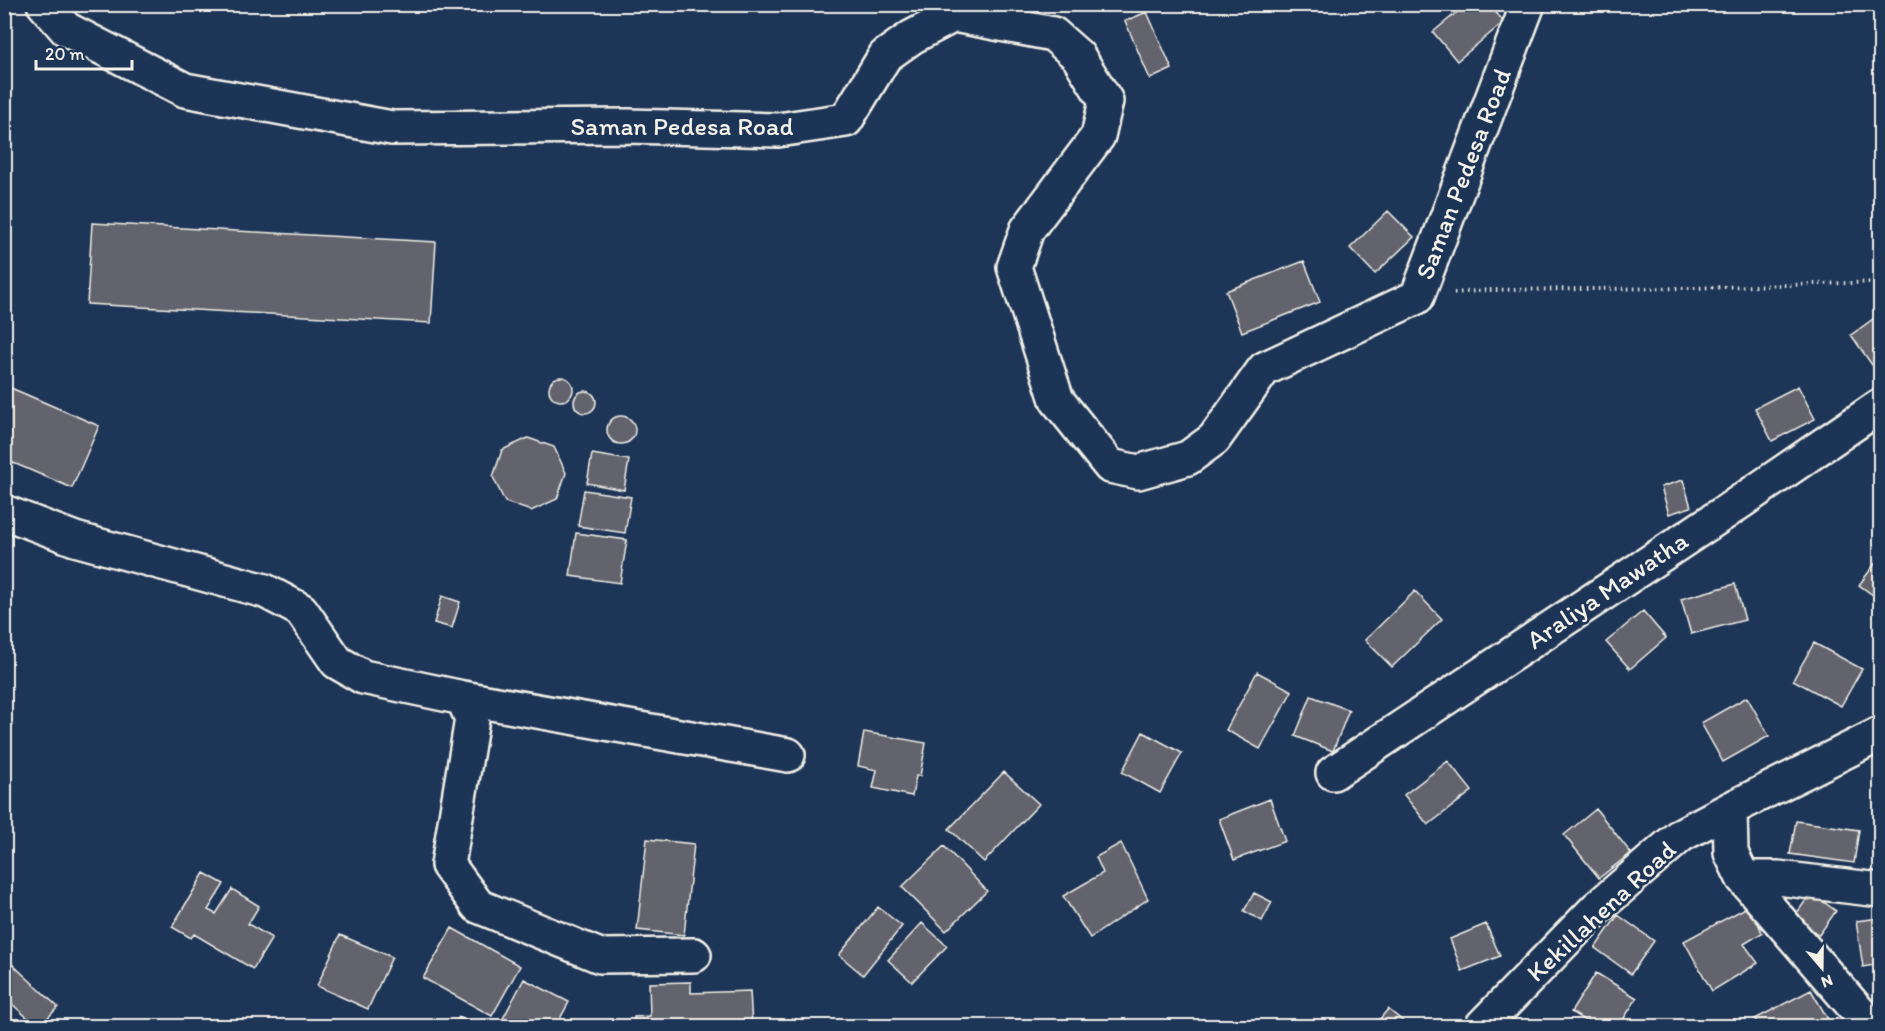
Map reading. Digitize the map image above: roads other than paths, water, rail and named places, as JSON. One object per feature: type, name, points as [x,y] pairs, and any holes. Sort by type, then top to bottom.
[{"type":"street","name":"Saman Pedesa Road","points":[[44,4],[66,29],[185,90],[392,128],[627,126],[778,130],[846,120],[885,56],[912,37],[954,15],[1053,34],[1078,56],[1106,102],[1098,136],[1027,230],[1014,267],[1057,400],[1110,466],[1138,472],[1188,458],[1214,439],[1264,369],[1417,297],[1528,4]]},
{"type":"street","name":"Araliya Mawatha","points":[[1333,774],[1881,406]]},
{"type":"street","points":[[4,512],[75,539],[265,591],[301,610],[337,662],[363,677],[463,699],[788,755]]},
{"type":"street","points":[[463,699],[472,719],[447,865],[478,906],[600,956],[694,955]]},
{"type":"street","points":[[1871,1026],[1743,878],[1731,853],[1730,809],[1881,734]]},
{"type":"street","name":"Kekillahena Road","points":[[1482,1026],[1598,908],[1681,836],[1730,809]]},
{"type":"street","points":[[1743,878],[1778,878],[1881,890]]}]
